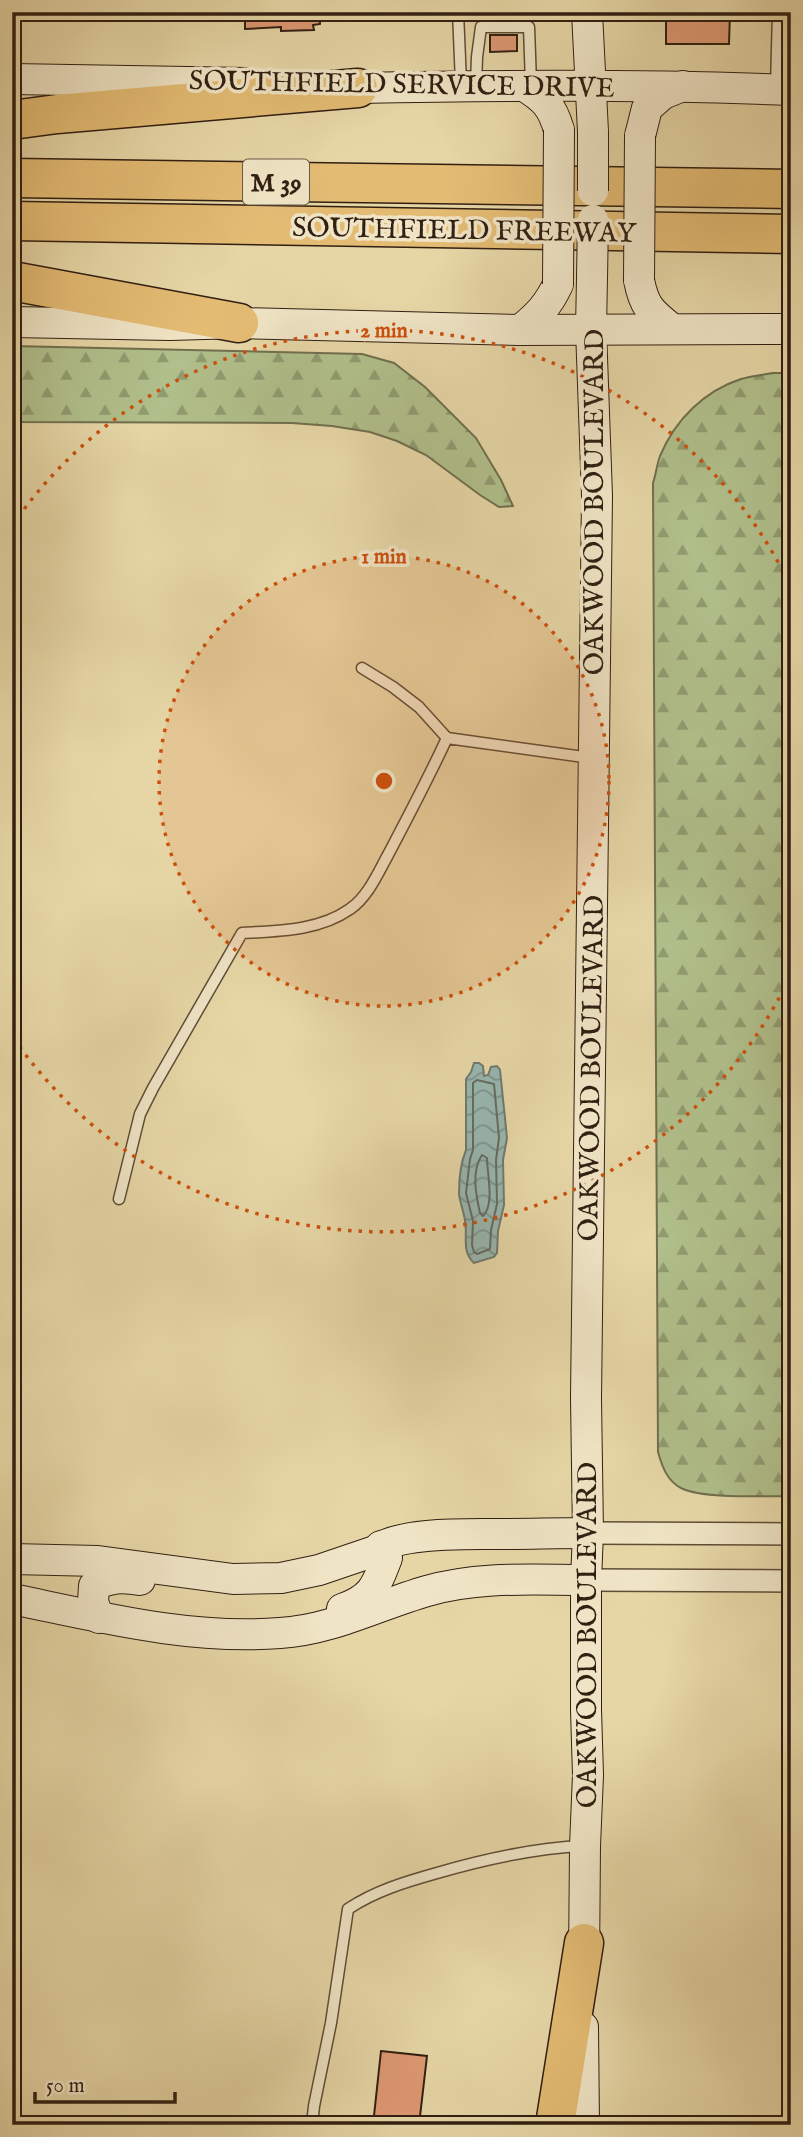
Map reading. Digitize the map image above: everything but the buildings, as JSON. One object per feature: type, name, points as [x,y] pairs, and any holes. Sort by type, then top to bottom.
[{"type":"highway","points":[[12,120],[358,88]]},
{"type":"highway","name":"SOUTHFIELD FREEWAY","points":[[12,178],[791,189]]},
{"type":"highway","name":"SOUTHFIELD FREEWAY","points":[[12,221],[791,234]]},
{"type":"highway","points":[[12,281],[239,323]]},
{"type":"highway","points":[[555,2125],[584,1943]]},
{"type":"main road","name":"OAKWOOD BOULEVARD","points":[[584,2125],[585,1846],[588,1775],[586,1398],[597,496],[591,329],[593,132],[587,12]]},
{"type":"main road","name":"SOUTHFIELD SERVICE DRIVE","points":[[12,79],[358,88],[590,85],[783,90]]},
{"type":"main road","points":[[520,330],[549,303],[558,284],[559,130],[554,113],[543,98],[527,86]]},
{"type":"main road","points":[[671,329],[654,314],[643,298],[639,280],[640,136],[648,108],[663,94],[683,86]]},
{"type":"main road","points":[[12,322],[170,325],[239,323],[520,330],[791,329]]},
{"type":"main road","points":[[12,1559],[98,1561],[233,1579],[281,1578],[319,1570],[375,1551],[381,1546],[420,1537],[454,1533],[588,1532]]},
{"type":"main road","points":[[222,1635],[262,1625],[310,1618],[358,1604],[377,1584],[387,1558],[381,1546]]},
{"type":"main road","points":[[99,1618],[93,1602],[94,1586],[106,1580],[123,1577],[201,1589],[233,1579]]},
{"type":"main road","points":[[12,1599],[99,1618],[222,1635],[282,1633],[319,1627],[353,1618],[428,1591],[479,1580],[586,1580]]},
{"type":"street","points":[[588,1532],[791,1534]]},
{"type":"street","points":[[586,1580],[791,1581]]},
{"type":"lane","points":[[458,12],[469,86]]},
{"type":"lane","points":[[778,12],[783,90]]},
{"type":"lane","points":[[469,86],[481,27],[529,27],[527,86]]},
{"type":"lane","points":[[778,35],[791,35]]},
{"type":"lane","points":[[362,668],[419,707],[447,738],[594,758]]},
{"type":"lane","points":[[119,1199],[140,1114],[242,933],[299,929],[332,919],[352,908],[366,892],[381,867],[447,738]]},
{"type":"lane","points":[[312,2125],[348,1909],[368,1895],[392,1886],[478,1861],[556,1847],[585,1846]]},
{"type":"green space","points":[[12,346],[362,354],[394,363],[425,387],[476,438],[513,506],[499,507],[426,455],[370,432],[292,423],[12,422]]},
{"type":"green space","points":[[773,373],[791,373],[791,1329],[784,1330],[784,1378],[791,1379],[791,1496],[734,1496],[703,1494],[681,1488],[663,1468],[658,1452],[653,483],[666,443],[692,408],[728,384]]},
{"type":"water","points":[[474,1063],[483,1066],[484,1076],[488,1075],[491,1067],[497,1066],[500,1070],[507,1138],[503,1160],[504,1205],[498,1231],[497,1253],[494,1257],[474,1263],[466,1248],[465,1221],[459,1194],[466,1150],[466,1079]]}]
